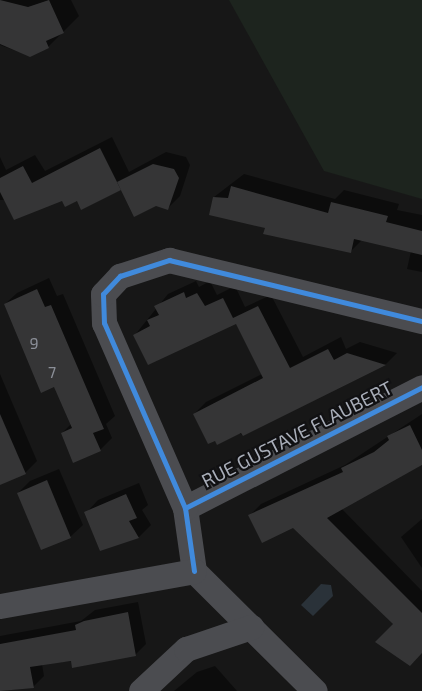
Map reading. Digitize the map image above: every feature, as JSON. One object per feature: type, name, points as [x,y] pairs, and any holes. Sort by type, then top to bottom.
[{"type":"street","points":[[315,691],[194,572],[185,508],[104,323],[103,294],[120,276],[169,260],[422,321]]},
{"type":"street","name":"RUE GUSTAVE FLAUBERT","points":[[185,508],[422,387]]},
{"type":"street","points":[[0,606],[194,572]]},
{"type":"street","points":[[141,691],[186,649],[251,628]]},
{"type":"shaded area","points":[[229,0],[422,0],[422,199],[324,171]]},
{"type":"shaded area","points":[[321,584],[331,585],[333,596],[313,616],[301,605]]},
{"type":"building","points":[[0,0],[28,7],[49,0],[64,33],[46,41],[49,48],[30,57],[0,44]]},
{"type":"building","points":[[100,148],[121,190],[81,210],[77,201],[65,207],[62,201],[14,220],[0,192],[0,178],[23,166],[32,183]]},
{"type":"building","points":[[153,164],[174,169],[179,178],[168,210],[156,206],[134,217],[117,182]]},
{"type":"building","points":[[231,186],[328,213],[331,202],[388,216],[386,222],[422,231],[422,255],[354,239],[351,253],[263,234],[265,228],[209,215],[213,197],[228,198]]},
{"type":"building","points":[[37,289],[45,307],[51,305],[104,429],[93,433],[101,451],[73,463],[61,433],[72,428],[54,387],[41,393],[4,304]]},
{"type":"building","points":[[184,292],[186,298],[197,293],[205,306],[223,298],[233,318],[258,306],[290,368],[328,349],[334,360],[347,353],[386,365],[243,436],[241,433],[217,445],[215,441],[208,444],[193,414],[263,378],[236,324],[148,365],[133,335],[150,326],[147,320],[159,315],[154,306]]},
{"type":"building","points":[[0,414],[26,474],[0,485]]},
{"type":"building","points":[[410,425],[422,450],[422,465],[327,518],[422,613],[422,653],[410,666],[375,642],[393,624],[293,528],[262,543],[248,515],[343,472],[341,468],[374,452],[389,440],[387,436]]},
{"type":"building","points":[[47,480],[71,538],[41,550],[17,493]]},
{"type":"building","points":[[126,494],[137,518],[129,521],[139,538],[100,551],[84,512]]},
{"type":"building","points":[[128,612],[136,656],[72,668],[71,661],[30,667],[34,688],[0,691],[0,644],[76,630],[75,625],[84,621]]},
{"type":"cycle path","points":[[194,571],[185,508],[104,323],[103,294],[120,276],[169,260],[422,321]]},
{"type":"cycle path","points":[[185,508],[422,387]]}]
